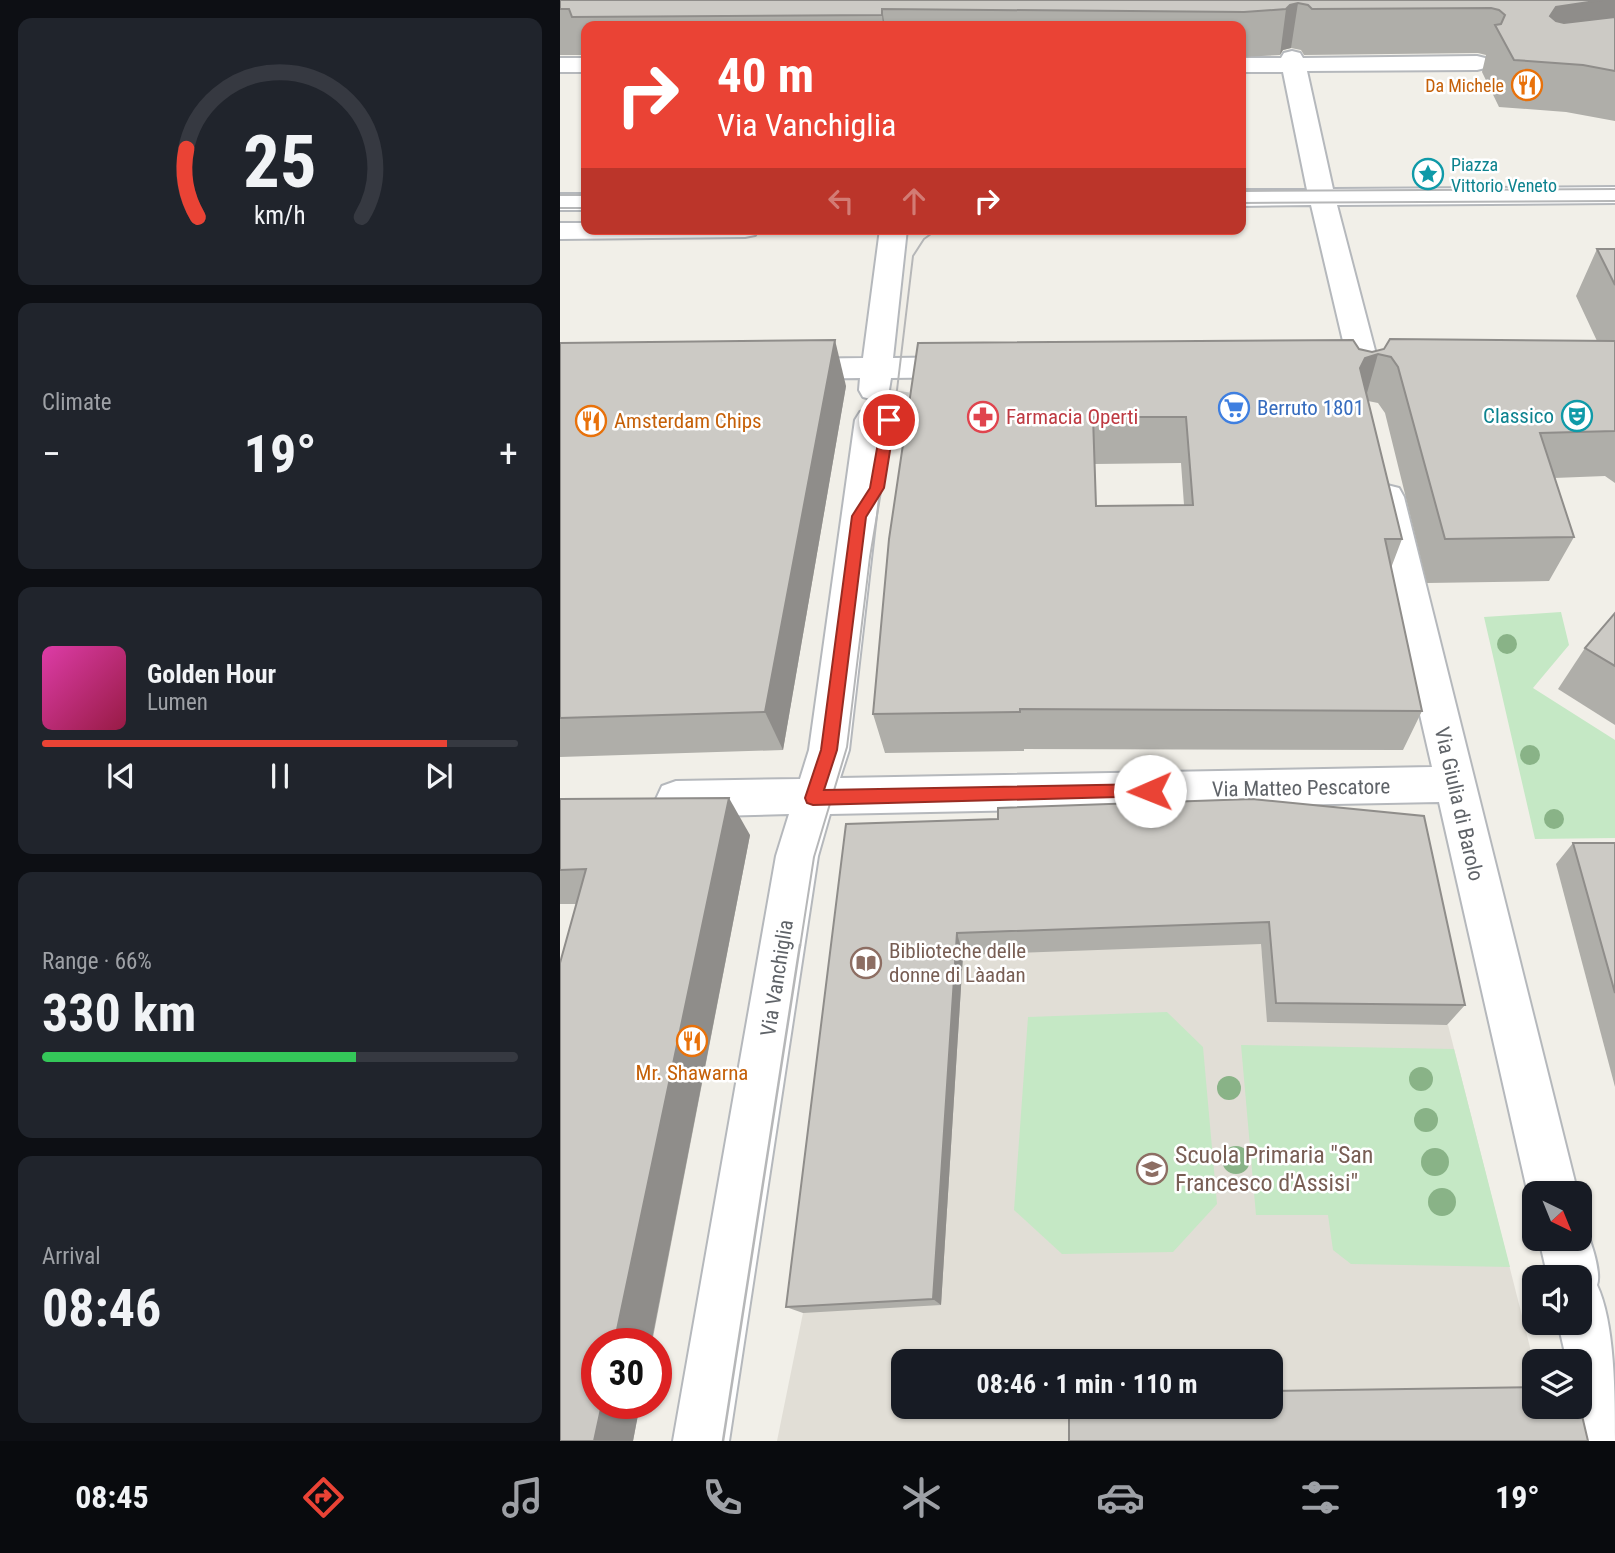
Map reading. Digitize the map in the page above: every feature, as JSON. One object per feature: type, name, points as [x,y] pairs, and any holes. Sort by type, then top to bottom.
[{"type":"street","points":[[1293,62],[1363,384]]},
{"type":"street","points":[[1246,65],[1293,62],[1478,63]]},
{"type":"street","points":[[560,65],[581,65]]},
{"type":"street","points":[[1246,198],[1615,195]]},
{"type":"street","points":[[560,202],[581,202]]},
{"type":"street","points":[[560,231],[581,231]]},
{"type":"street","points":[[884,393],[899,358],[881,338],[893,235]]},
{"type":"street","points":[[766,370],[884,393],[996,366]]},
{"type":"street","name":"Via Vanchiglia","points":[[701,1441],[797,856],[829,750],[859,516],[877,488],[884,393]]},
{"type":"street","name":"Via Giulia di Barolo","points":[[1379,466],[1550,1181]]},
{"type":"street","name":"Via Matteo Pescatore","points":[[640,799],[1455,785]]},
{"type":"street","points":[[1588,1335],[1614,1441]]},
{"type":"shaded area","name":"Scuola Primaria \"San Francesco d'Assisi\"","points":[[857,850],[1261,944],[1268,1022],[1448,1025],[1522,1316],[1522,1335],[1527,1335],[1530,1349],[1522,1349],[1522,1419],[1541,1419],[1551,1441],[777,1441],[803,1313]]},
{"type":"green space","points":[[1561,612],[1569,645],[1533,688],[1615,740],[1615,838],[1535,839],[1484,617]]},
{"type":"green space","points":[[1167,1012],[1203,1047],[1217,1204],[1173,1252],[1062,1254],[1014,1210],[1028,1017]]},
{"type":"green space","points":[[1241,1045],[1454,1049],[1510,1267],[1351,1264],[1333,1250],[1328,1215],[1256,1215]]},
{"type":"building","points":[[560,0],[1602,0],[1556,7],[1550,16],[1564,23],[1615,17],[1615,71],[1583,65],[1514,60],[1495,25],[1501,24],[1505,15],[1491,8],[1312,9],[1308,5],[1298,3],[1286,9],[1244,12],[882,9],[882,15],[572,17],[569,9],[560,9]]},
{"type":"building","points":[[1597,249],[1615,249],[1615,285]]},
{"type":"building","points":[[1390,339],[1615,341],[1615,431],[1540,433],[1574,537],[1445,539],[1398,367],[1391,357],[1378,354],[1365,358],[1360,368],[1402,539],[1385,539],[1422,711],[1020,709],[1020,712],[873,714],[889,539],[918,343],[1353,340],[1359,349],[1372,352],[1384,349]],"holes":[[[1093,417],[1186,417],[1193,505],[1096,506]]]},
{"type":"building","points":[[835,340],[765,712],[560,718],[560,343]]},
{"type":"building","points":[[1615,613],[1615,666],[1585,648]]},
{"type":"building","points":[[729,798],[617,1328],[581,1328],[581,1419],[599,1419],[594,1441],[560,1441],[560,963],[586,869],[560,870],[560,799]]},
{"type":"building","points":[[1252,799],[1424,816],[1465,1005],[1276,1003],[1269,922],[957,933],[933,1299],[786,1307],[846,824],[998,819],[998,808]]},
{"type":"building","points":[[1573,843],[1615,843],[1615,993]]},
{"type":"building","points":[[1522,1387],[1522,1419],[1583,1419],[1588,1441],[1069,1441],[1069,1419],[1283,1419],[1283,1391]]},
{"type":"tunnel","points":[[889,420],[894,390]]},
{"type":"tram line","points":[[1246,191],[1615,189]]},
{"type":"tram line","points":[[560,195],[581,195]]},
{"type":"tram line","points":[[1246,203],[1615,201]]},
{"type":"tram line","points":[[560,208],[581,208]]},
{"type":"tram line","points":[[897,390],[913,256],[930,235]]},
{"type":"tram line","points":[[800,947],[814,857],[847,747],[870,557],[893,420]]},
{"type":"tram line","points":[[723,1441],[800,945]]},
{"type":"place","name":"Da Michele","points":[[1527,85]]},
{"type":"place","name":"Piazza Vittorio Veneto","points":[[1428,174]]},
{"type":"place","name":"Berruto 1801","points":[[1234,408]]},
{"type":"place","name":"Classico","points":[[1577,416]]},
{"type":"place","name":"Farmacia Operti","points":[[983,417]]},
{"type":"place","name":"Amsterdam Chips","points":[[591,421]]},
{"type":"place","name":"Biblioteche delle donne di Làadan","points":[[866,963]]},
{"type":"place","name":"Mr. Shawarna","points":[[692,1041]]},
{"type":"place","name":"Scuola Primaria \"San Francesco d'Assisi\"","points":[[1152,1169]]},
{"type":"route","points":[[889,420],[877,488],[859,516],[829,750],[813,798],[1150,791]]}]
